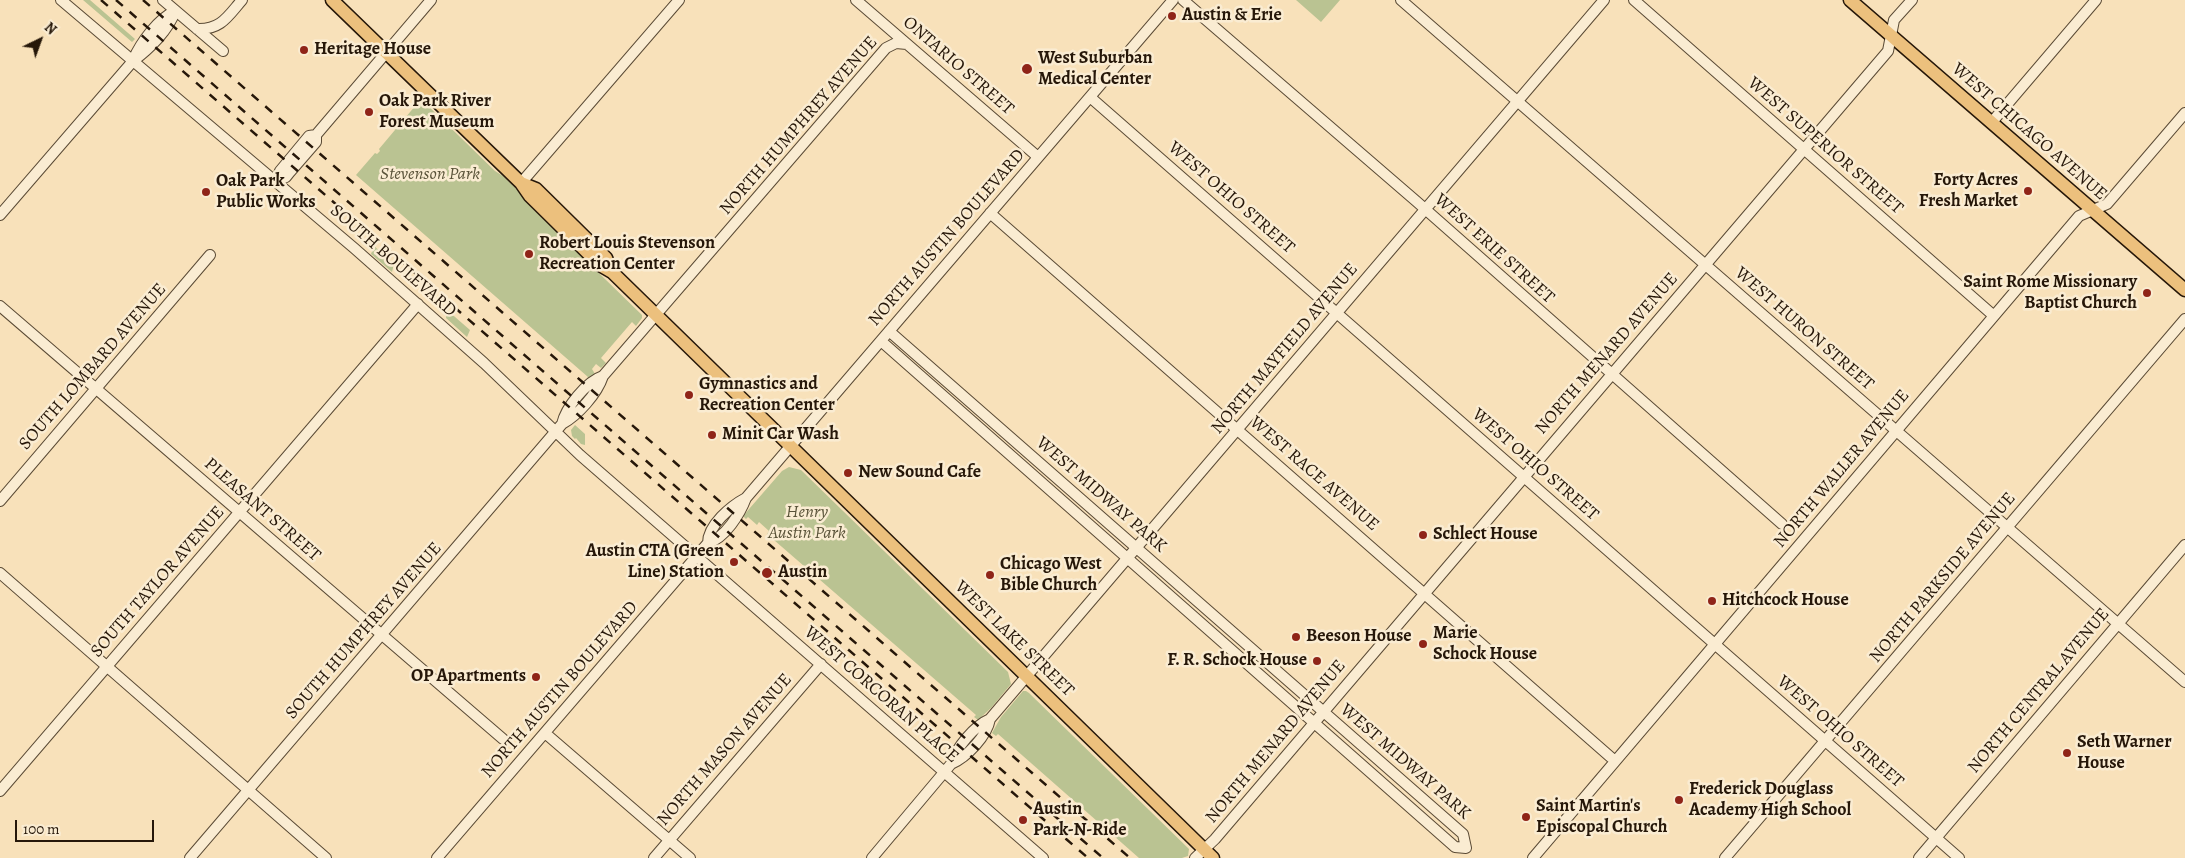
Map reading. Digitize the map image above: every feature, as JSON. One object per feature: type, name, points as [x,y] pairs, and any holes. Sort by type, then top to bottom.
[{"type":"main road","name":"WEST LAKE STREET","points":[[332,0],[521,183],[536,189],[606,258],[612,272],[655,315],[1027,676],[1204,855]]},
{"type":"main road","name":"WEST CHICAGO AVENUE","points":[[1850,0],[2185,290]]},
{"type":"street","name":"SOUTH BOULEVARD","points":[[61,0],[276,181],[418,304],[559,428],[696,556]]},
{"type":"street","points":[[163,0],[223,51]]},
{"type":"street","points":[[197,29],[208,30],[221,24],[242,0]]},
{"type":"street","points":[[276,181],[280,171],[292,155],[309,136],[316,135],[431,0]]},
{"type":"street","points":[[521,183],[679,0]]},
{"type":"street","name":"ONTARIO STREET","points":[[856,0],[1038,157]]},
{"type":"street","name":"NORTH AUSTIN BOULEVARD","points":[[437,858],[708,543],[708,534],[733,505],[746,498],[1173,0]]},
{"type":"street","name":"WEST ERIE STREET","points":[[1183,0],[1782,524]]},
{"type":"street","name":"WEST HURON STREET","points":[[1401,0],[2185,682]]},
{"type":"street","name":"NORTH MAYFIELD AVENUE","points":[[872,858],[948,768],[961,760],[989,728],[990,719],[1604,0]]},
{"type":"street","name":"WEST SUPERIOR STREET","points":[[1634,0],[1994,316]]},
{"type":"street","name":"NORTH MENARD AVENUE","points":[[1204,855],[1313,722],[1888,51],[1894,20],[1912,0]]},
{"type":"street","points":[[1992,122],[2096,0]]},
{"type":"street","points":[[0,215],[133,60],[144,53],[172,20],[175,11]]},
{"type":"street","name":"NORTH HUMPHREY AVENUE","points":[[559,428],[572,419],[600,385],[603,376],[886,48],[896,43],[907,44]]},
{"type":"street","name":"WEST OHIO STREET","points":[[1090,97],[1959,858]]},
{"type":"street","name":"NORTH WALLER AVENUE","points":[[1534,858],[2079,216],[2107,204],[2185,113]]},
{"type":"street","name":"WEST RACE AVENUE","points":[[990,213],[1615,761]]},
{"type":"street","name":"SOUTH LOMBARD AVENUE","points":[[0,501],[210,255]]},
{"type":"street","name":"SOUTH TAYLOR AVENUE","points":[[0,791],[418,304]]},
{"type":"street","name":"PLEASANT STREET","points":[[0,306],[503,740]]},
{"type":"street","name":"NORTH PARKSIDE AVENUE","points":[[1725,858],[2185,318]]},
{"type":"street","name":"WEST MIDWAY PARK","points":[[881,341],[1454,847],[1466,848],[1463,834],[889,331]]},
{"type":"street","name":"SOUTH HUMPHREY AVENUE","points":[[190,858],[559,428]]},
{"type":"street","name":"NORTH CENTRAL AVENUE","points":[[1919,858],[2185,545]]},
{"type":"street","name":"WEST CORCORAN PLACE","points":[[696,556],[821,664],[948,768],[1043,858]]},
{"type":"street","points":[[0,573],[326,858]]},
{"type":"street","name":"NORTH MASON AVENUE","points":[[654,858],[821,664]]},
{"type":"street","points":[[544,733],[690,858]]},
{"type":"street","points":[[1408,806],[1418,795]]},
{"type":"green space","points":[[83,0],[90,0],[135,39],[132,42]]},
{"type":"green space","points":[[1296,0],[1340,0],[1321,22]]},
{"type":"green space","name":"Stevenson Park","points":[[421,99],[495,171],[503,176],[530,202],[532,208],[642,315],[636,326],[632,322],[601,358],[606,363],[601,368],[596,364],[592,369],[595,374],[589,381],[588,377],[356,175],[375,153],[377,154],[380,151],[379,149]]},
{"type":"green space","points":[[374,246],[394,264],[392,272],[371,254]]},
{"type":"green space","points":[[447,310],[470,330],[467,337],[446,318]]},
{"type":"green space","points":[[575,425],[585,434],[585,445],[572,436],[571,430]]},
{"type":"green space","name":"Henry Austin Park","points":[[789,467],[801,470],[1008,672],[1011,684],[978,720],[974,717],[976,715],[767,534],[769,531],[759,522],[757,525],[748,517],[746,519],[743,516],[782,471]]},
{"type":"green space","points":[[1023,691],[1029,693],[1189,849],[1188,856],[1182,858],[1139,858],[998,734],[996,736],[992,733],[1001,717]]},
{"type":"railway","points":[[101,0],[1088,858]]},
{"type":"railway","points":[[116,0],[1103,858]]},
{"type":"railway","points":[[143,0],[1130,858]]},
{"type":"place","name":"Austin & Erie","points":[[1172,16]]},
{"type":"place","name":"Heritage House","points":[[304,50]]},
{"type":"place","name":"West Suburban Medical Center","points":[[1027,69]]},
{"type":"place","name":"Oak Park River Forest Museum","points":[[369,112]]},
{"type":"place","name":"Forty Acres Fresh Market","points":[[2028,191]]},
{"type":"place","name":"Oak Park Public Works","points":[[206,192]]},
{"type":"place","name":"Robert Louis Stevenson Recreation Center","points":[[529,254]]},
{"type":"place","name":"Saint Rome Missionary Baptist Church","points":[[2147,293]]},
{"type":"place","name":"Gymnastics and Recreation Center","points":[[689,395]]},
{"type":"place","name":"Minit Car Wash","points":[[712,435]]},
{"type":"place","name":"New Sound Cafe","points":[[848,473]]},
{"type":"place","name":"Schlect House","points":[[1423,535]]},
{"type":"place","name":"Austin CTA (Green Line) Station","points":[[734,562]]},
{"type":"place","name":"Austin","points":[[767,573]]},
{"type":"place","name":"Chicago West Bible Church","points":[[990,575]]},
{"type":"place","name":"Hitchcock House","points":[[1712,601]]},
{"type":"place","name":"Beeson House","points":[[1296,637]]},
{"type":"place","name":"Marie Schock House","points":[[1423,644]]},
{"type":"place","name":"F. R. Schock House","points":[[1317,661]]},
{"type":"place","name":"OP Apartments","points":[[536,677]]},
{"type":"place","name":"Seth Warner House","points":[[2067,753]]},
{"type":"place","name":"Frederick Douglass Academy High School","points":[[1679,800]]},
{"type":"place","name":"Saint Martin's Episcopal Church","points":[[1526,817]]},
{"type":"place","name":"Austin Park-N-Ride","points":[[1023,820]]}]
